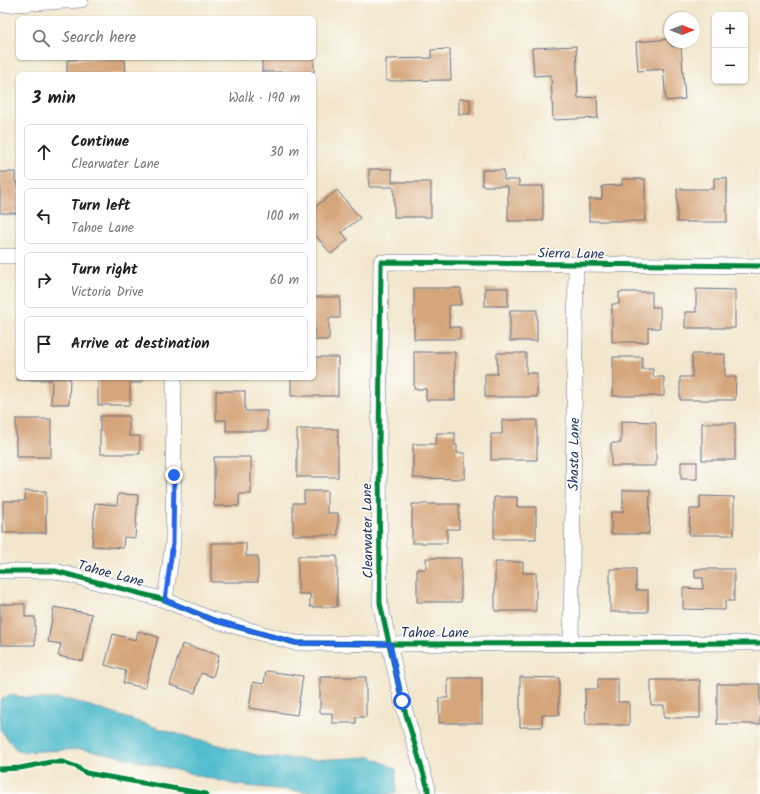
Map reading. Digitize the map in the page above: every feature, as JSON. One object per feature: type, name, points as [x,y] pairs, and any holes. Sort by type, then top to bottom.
[{"type":"street","points":[[0,5],[81,0]]},
{"type":"street","points":[[0,256],[16,256]]},
{"type":"street","name":"Sierra Lane","points":[[381,262],[760,266]]},
{"type":"street","name":"Clearwater Lane","points":[[381,262],[379,446],[380,603],[402,701],[428,789],[428,794]]},
{"type":"street","name":"Shasta Lane","points":[[571,644],[576,265]]},
{"type":"street","points":[[165,600],[173,543],[174,380]]},
{"type":"street","name":"Tahoe Lane","points":[[0,571],[55,571],[165,600],[213,620],[296,643],[760,643]]},
{"type":"water","points":[[9,695],[38,699],[74,701],[170,732],[264,757],[313,760],[371,757],[396,769],[396,792],[388,794],[328,794],[237,785],[115,755],[81,749],[20,752],[14,747],[0,729],[0,700]]},
{"type":"building","points":[[664,40],[664,48],[681,48],[685,99],[666,101],[663,69],[638,71],[636,42]]},
{"type":"building","points":[[576,46],[578,98],[597,97],[598,118],[553,120],[551,75],[534,76],[532,48]]},
{"type":"building","points":[[450,49],[451,80],[386,81],[386,59],[431,58],[431,50]]},
{"type":"building","points":[[67,60],[125,60],[126,72],[67,72]]},
{"type":"building","points":[[262,60],[314,60],[314,72],[262,72]]},
{"type":"building","points":[[459,99],[470,99],[470,114],[459,114]]},
{"type":"building","points":[[369,169],[392,169],[392,182],[431,182],[431,217],[394,217],[394,187],[369,187]]},
{"type":"building","points":[[482,170],[504,170],[504,180],[519,180],[519,186],[543,186],[543,221],[508,221],[508,186],[482,186]]},
{"type":"building","points":[[0,172],[15,172],[16,213],[0,213]]},
{"type":"building","points":[[714,178],[727,178],[727,222],[677,222],[677,189],[714,189]]},
{"type":"building","points":[[622,179],[645,179],[645,221],[589,221],[589,199],[602,199],[602,186],[622,185]]},
{"type":"building","points":[[337,190],[360,218],[342,232],[348,240],[331,254],[316,235],[316,206]]},
{"type":"building","points":[[414,288],[461,288],[461,305],[449,305],[449,327],[460,327],[460,339],[414,339]]},
{"type":"building","points":[[485,288],[508,288],[508,306],[485,306]]},
{"type":"building","points":[[696,289],[735,290],[735,328],[685,328],[685,312],[696,312]]},
{"type":"building","points":[[619,292],[652,292],[652,307],[660,307],[660,328],[648,328],[648,342],[612,342],[612,304],[619,304]]},
{"type":"building","points":[[316,297],[340,297],[340,318],[329,318],[329,340],[316,340]]},
{"type":"building","points":[[510,310],[537,310],[537,341],[510,341]]},
{"type":"building","points":[[414,352],[455,352],[455,400],[426,400],[426,389],[414,389]]},
{"type":"building","points":[[497,353],[526,353],[526,373],[537,373],[537,397],[485,397],[485,374],[497,374]]},
{"type":"building","points":[[692,354],[725,354],[725,377],[736,377],[735,400],[680,400],[680,377],[692,377]]},
{"type":"building","points":[[316,357],[338,357],[338,396],[291,396],[291,380],[316,380]]},
{"type":"building","points":[[613,357],[642,357],[642,369],[653,369],[653,377],[664,377],[664,396],[613,396]]},
{"type":"building","points":[[52,380],[70,380],[69,404],[51,404]]},
{"type":"building","points":[[98,380],[141,380],[141,383],[130,383],[130,405],[98,405]]},
{"type":"building","points":[[216,391],[245,391],[245,411],[267,411],[267,431],[226,431],[226,420],[216,420]]},
{"type":"building","points":[[100,416],[129,416],[129,436],[140,436],[140,454],[100,454]]},
{"type":"building","points":[[16,419],[51,419],[51,457],[16,457]]},
{"type":"building","points":[[502,420],[537,420],[537,460],[491,460],[491,434],[502,434]]},
{"type":"building","points":[[621,421],[656,422],[656,466],[611,466],[611,443],[621,443]]},
{"type":"building","points":[[702,423],[735,423],[735,460],[702,460]]},
{"type":"building","points":[[297,429],[338,429],[338,477],[297,477]]},
{"type":"building","points":[[437,433],[455,433],[457,453],[465,453],[465,479],[413,478],[413,444],[436,444]]},
{"type":"building","points":[[214,457],[251,457],[251,494],[239,494],[239,506],[214,506]]},
{"type":"building","points":[[681,462],[697,462],[697,479],[681,479]]},
{"type":"building","points":[[623,490],[650,490],[649,534],[611,534],[611,512],[623,512]]},
{"type":"building","points":[[25,491],[46,491],[46,533],[3,533],[3,501],[25,501]]},
{"type":"building","points":[[304,491],[327,491],[327,513],[338,513],[338,535],[293,535],[293,503],[304,503]]},
{"type":"building","points":[[118,494],[138,495],[135,538],[124,537],[123,548],[92,546],[95,503],[117,505]]},
{"type":"building","points":[[700,496],[734,497],[734,535],[689,535],[690,509],[700,509]]},
{"type":"building","points":[[494,497],[517,497],[517,507],[536,507],[536,539],[494,539]]},
{"type":"building","points":[[412,504],[459,504],[459,529],[447,529],[447,543],[412,543]]},
{"type":"building","points":[[211,543],[246,543],[246,556],[258,556],[258,582],[211,582]]},
{"type":"building","points":[[298,556],[337,556],[337,607],[310,607],[310,594],[298,594]]},
{"type":"building","points":[[426,558],[461,558],[461,602],[417,602],[417,569],[426,569]]},
{"type":"building","points":[[495,562],[523,562],[523,573],[536,573],[536,611],[495,611]]},
{"type":"building","points":[[610,569],[636,569],[636,590],[648,590],[648,612],[610,612]]},
{"type":"building","points":[[695,569],[734,569],[734,601],[725,601],[725,610],[683,609],[683,588],[703,589],[703,578],[695,578]]},
{"type":"building","points":[[0,604],[25,604],[25,617],[35,617],[35,645],[0,645]]},
{"type":"building","points":[[54,607],[92,614],[83,661],[58,656],[61,644],[48,642]]},
{"type":"building","points":[[138,631],[158,637],[145,688],[123,683],[126,671],[105,665],[113,634],[136,640]]},
{"type":"building","points":[[182,644],[219,655],[213,677],[201,673],[195,693],[170,685]]},
{"type":"building","points":[[266,671],[303,676],[297,715],[249,708],[253,682],[264,684]]},
{"type":"building","points":[[320,677],[366,677],[366,717],[356,717],[356,723],[332,723],[332,713],[320,713]]},
{"type":"building","points":[[520,677],[559,678],[559,715],[542,715],[542,727],[520,727]]},
{"type":"building","points":[[448,678],[482,678],[482,723],[439,723],[439,698],[448,698]]},
{"type":"building","points":[[598,679],[618,679],[618,702],[629,702],[629,725],[586,725],[585,689],[598,689]]},
{"type":"building","points":[[651,680],[700,680],[700,718],[664,718],[664,705],[651,705]]},
{"type":"building","points":[[717,684],[760,684],[760,724],[717,724]]},
{"type":"cycle path","points":[[428,794],[428,789],[402,701],[380,603],[379,446],[381,262],[760,266]]},
{"type":"cycle path","points":[[0,571],[55,571],[165,600],[213,620],[296,643],[760,643]]},
{"type":"cycle path","points":[[0,769],[20,768],[51,762],[63,762],[77,767],[86,773],[206,794]]},
{"type":"route","points":[[174,475],[173,543],[165,600],[213,620],[296,643],[390,644],[402,701]]}]
